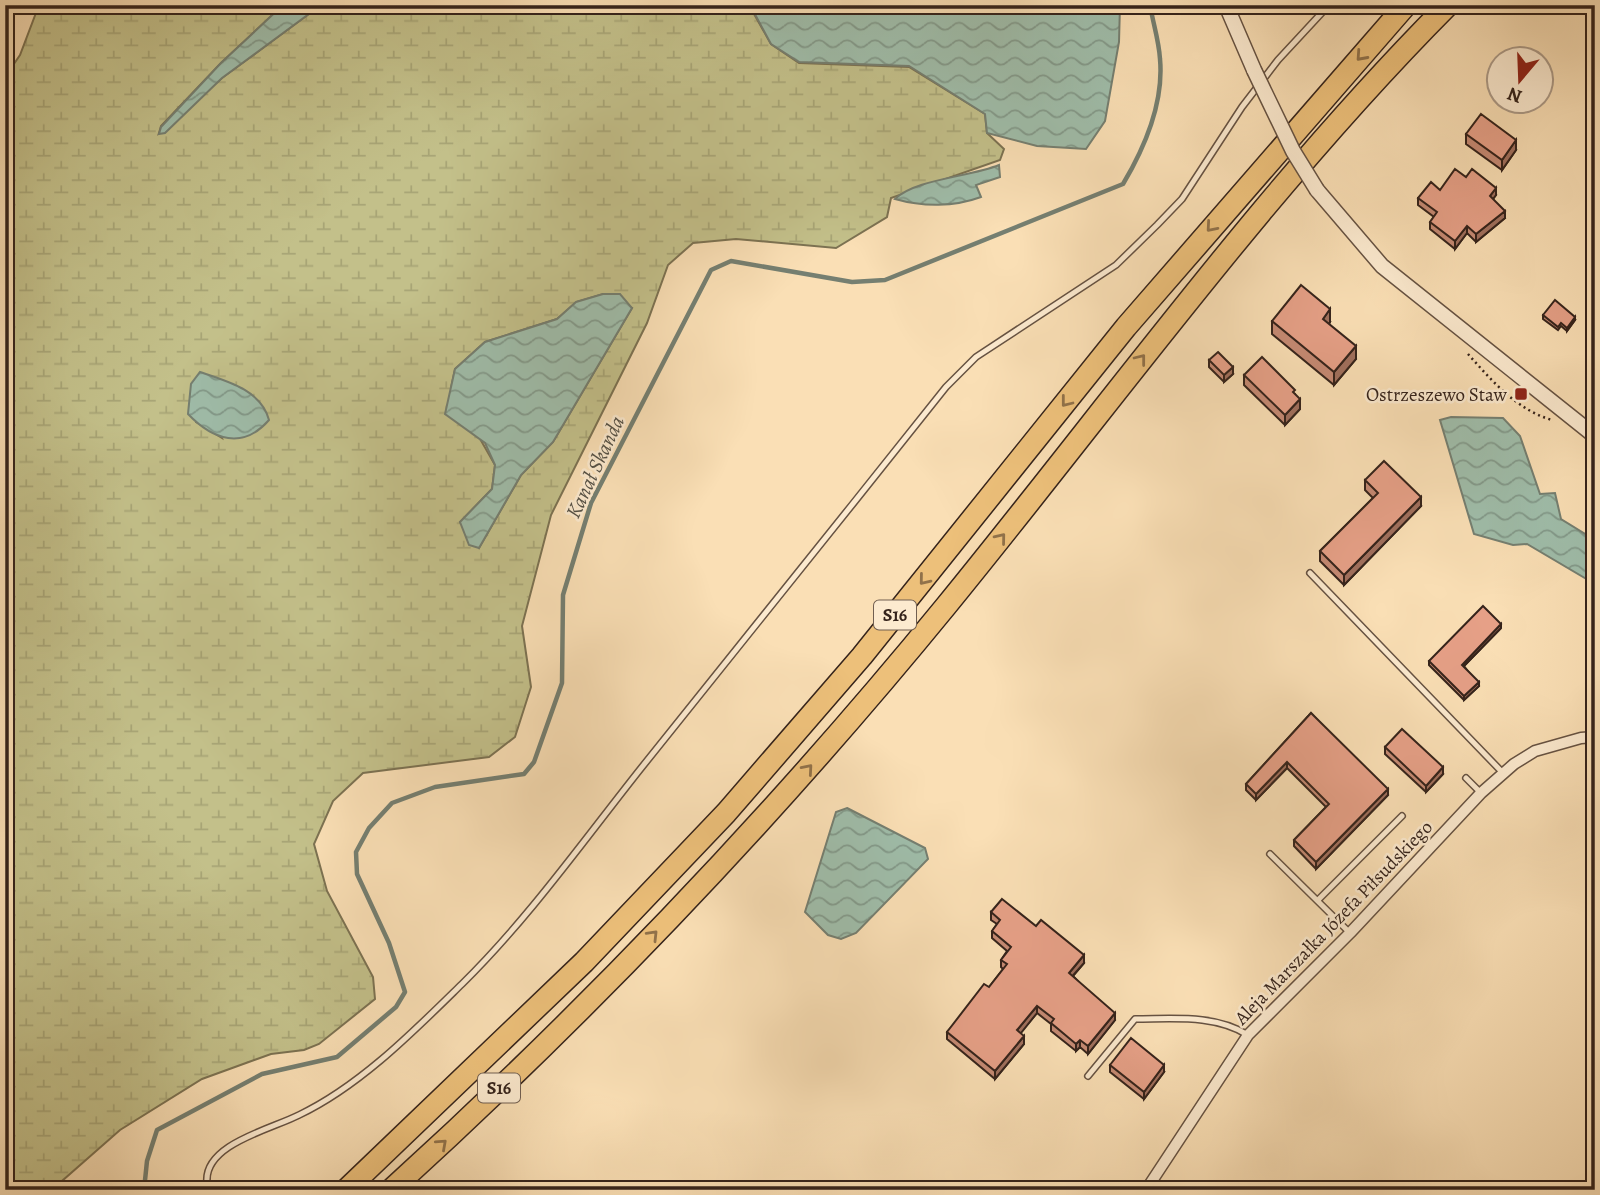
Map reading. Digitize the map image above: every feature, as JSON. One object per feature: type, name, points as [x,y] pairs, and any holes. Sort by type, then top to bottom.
[{"type":"highway","name":"S16","points":[[346,1190],[584,962],[726,813],[862,656],[1126,327],[1406,5]]},
{"type":"highway","name":"S16","points":[[391,1190],[606,984],[750,835],[943,609],[1153,344],[1276,196],[1448,5]]},
{"type":"street","points":[[1226,5],[1293,151],[1317,190],[1382,266],[1595,436]]},
{"type":"street","name":"Aleja Marszałka Józefa Piłsudskiego","points":[[1146,1190],[1248,1035],[1350,933],[1481,793],[1535,751],[1581,738],[1595,737]]},
{"type":"lane","points":[[207,1182],[210,1163],[219,1153],[260,1131],[300,1115],[337,1092],[379,1060],[493,954],[946,387],[975,357],[1065,301],[1116,265],[1157,225],[1182,199],[1242,107],[1278,60],[1329,5]]},
{"type":"lane","points":[[1310,573],[1503,774]]},
{"type":"lane","points":[[1466,778],[1481,793]]},
{"type":"lane","points":[[1318,900],[1402,816]]},
{"type":"lane","points":[[1270,853],[1350,933]]},
{"type":"lane","points":[[1088,1076],[1135,1018],[1201,1019],[1233,1026],[1248,1035]]},
{"type":"green space","points":[[39,5],[283,5],[221,63],[161,126],[159,133],[222,78],[321,5],[749,5],[771,44],[799,63],[909,67],[985,114],[987,133],[1004,149],[1000,160],[891,198],[887,217],[836,248],[736,239],[693,243],[668,265],[647,323],[551,515],[522,626],[531,687],[515,737],[489,757],[363,773],[333,801],[314,844],[327,891],[373,977],[375,999],[319,1044],[304,1050],[271,1054],[202,1079],[120,1130],[62,1181],[56,1190],[5,1190],[5,77],[20,55]],"holes":[[[603,294],[632,308],[553,442],[521,475],[479,548],[460,522],[492,489],[495,465],[451,388],[455,369],[485,342],[557,319],[577,302]],[[200,372],[222,438],[196,422]]]},
{"type":"water","points":[[283,5],[321,5],[222,78],[165,133],[159,134],[161,127],[221,63]]},
{"type":"water","points":[[750,5],[1120,5],[1119,42],[1105,121],[1086,149],[1037,146],[987,133],[985,114],[909,66],[799,62],[771,44]]},
{"type":"water","points":[[999,165],[1000,177],[976,185],[981,197],[938,205],[895,199],[916,187]]},
{"type":"water","points":[[603,294],[620,294],[632,308],[553,442],[521,475],[479,548],[469,545],[460,522],[492,489],[495,465],[485,443],[445,414],[455,369],[485,342],[557,319],[576,302]]},
{"type":"water","points":[[200,372],[232,383],[251,394],[259,401],[269,420],[249,435],[239,438],[228,438],[208,430],[188,414],[191,384]]},
{"type":"water","points":[[1451,417],[1503,418],[1520,436],[1540,494],[1555,493],[1561,519],[1595,540],[1595,584],[1527,544],[1513,545],[1474,534],[1440,420]]},
{"type":"water","points":[[847,808],[925,848],[928,859],[856,933],[841,939],[828,935],[805,912],[836,812]]},
{"type":"building","points":[[1481,114],[1516,140],[1502,160],[1466,134]]},
{"type":"building","points":[[1455,169],[1466,177],[1472,169],[1496,188],[1490,196],[1505,211],[1476,234],[1467,226],[1455,241],[1430,222],[1437,212],[1418,198],[1431,182],[1440,190]]},
{"type":"building","points":[[1301,285],[1330,309],[1323,319],[1356,346],[1334,372],[1272,321]]},
{"type":"building","points":[[1555,300],[1575,317],[1567,328],[1561,323],[1558,327],[1543,315]]},
{"type":"building","points":[[1218,352],[1233,367],[1224,375],[1209,360]]},
{"type":"building","points":[[1262,357],[1295,390],[1293,392],[1300,399],[1285,415],[1244,375]]},
{"type":"building","points":[[1384,461],[1421,497],[1344,575],[1320,551],[1378,493],[1365,480]]},
{"type":"building","points":[[1483,606],[1501,624],[1462,665],[1479,682],[1464,696],[1429,661]]},
{"type":"building","points":[[1311,713],[1388,789],[1316,862],[1294,840],[1329,804],[1287,762],[1256,794],[1246,784]]},
{"type":"building","points":[[1402,729],[1443,767],[1426,786],[1385,747]]},
{"type":"building","points":[[1002,899],[1036,926],[1041,920],[1084,955],[1069,973],[1115,1013],[1088,1046],[1080,1040],[1076,1044],[1051,1023],[1054,1019],[1037,1006],[1017,1030],[1024,1036],[995,1071],[947,1032],[984,984],[989,987],[1007,964],[1001,960],[1011,947],[992,931],[1000,920],[991,912]]},
{"type":"building","points":[[1131,1038],[1164,1065],[1144,1092],[1110,1065]]},
{"type":"waterway","name":"Kanał Skanda","points":[[144,1190],[147,1161],[157,1130],[262,1074],[337,1057],[396,1007],[405,992],[389,943],[357,874],[356,852],[369,828],[392,803],[435,787],[524,774],[534,762],[562,683],[563,595],[591,503],[711,270],[731,261],[852,282],[885,280],[1123,184],[1145,140],[1159,92],[1159,52],[1150,5]]},
{"type":"place","name":"Ostrzeszewo Staw","points":[[1521,394]]}]
